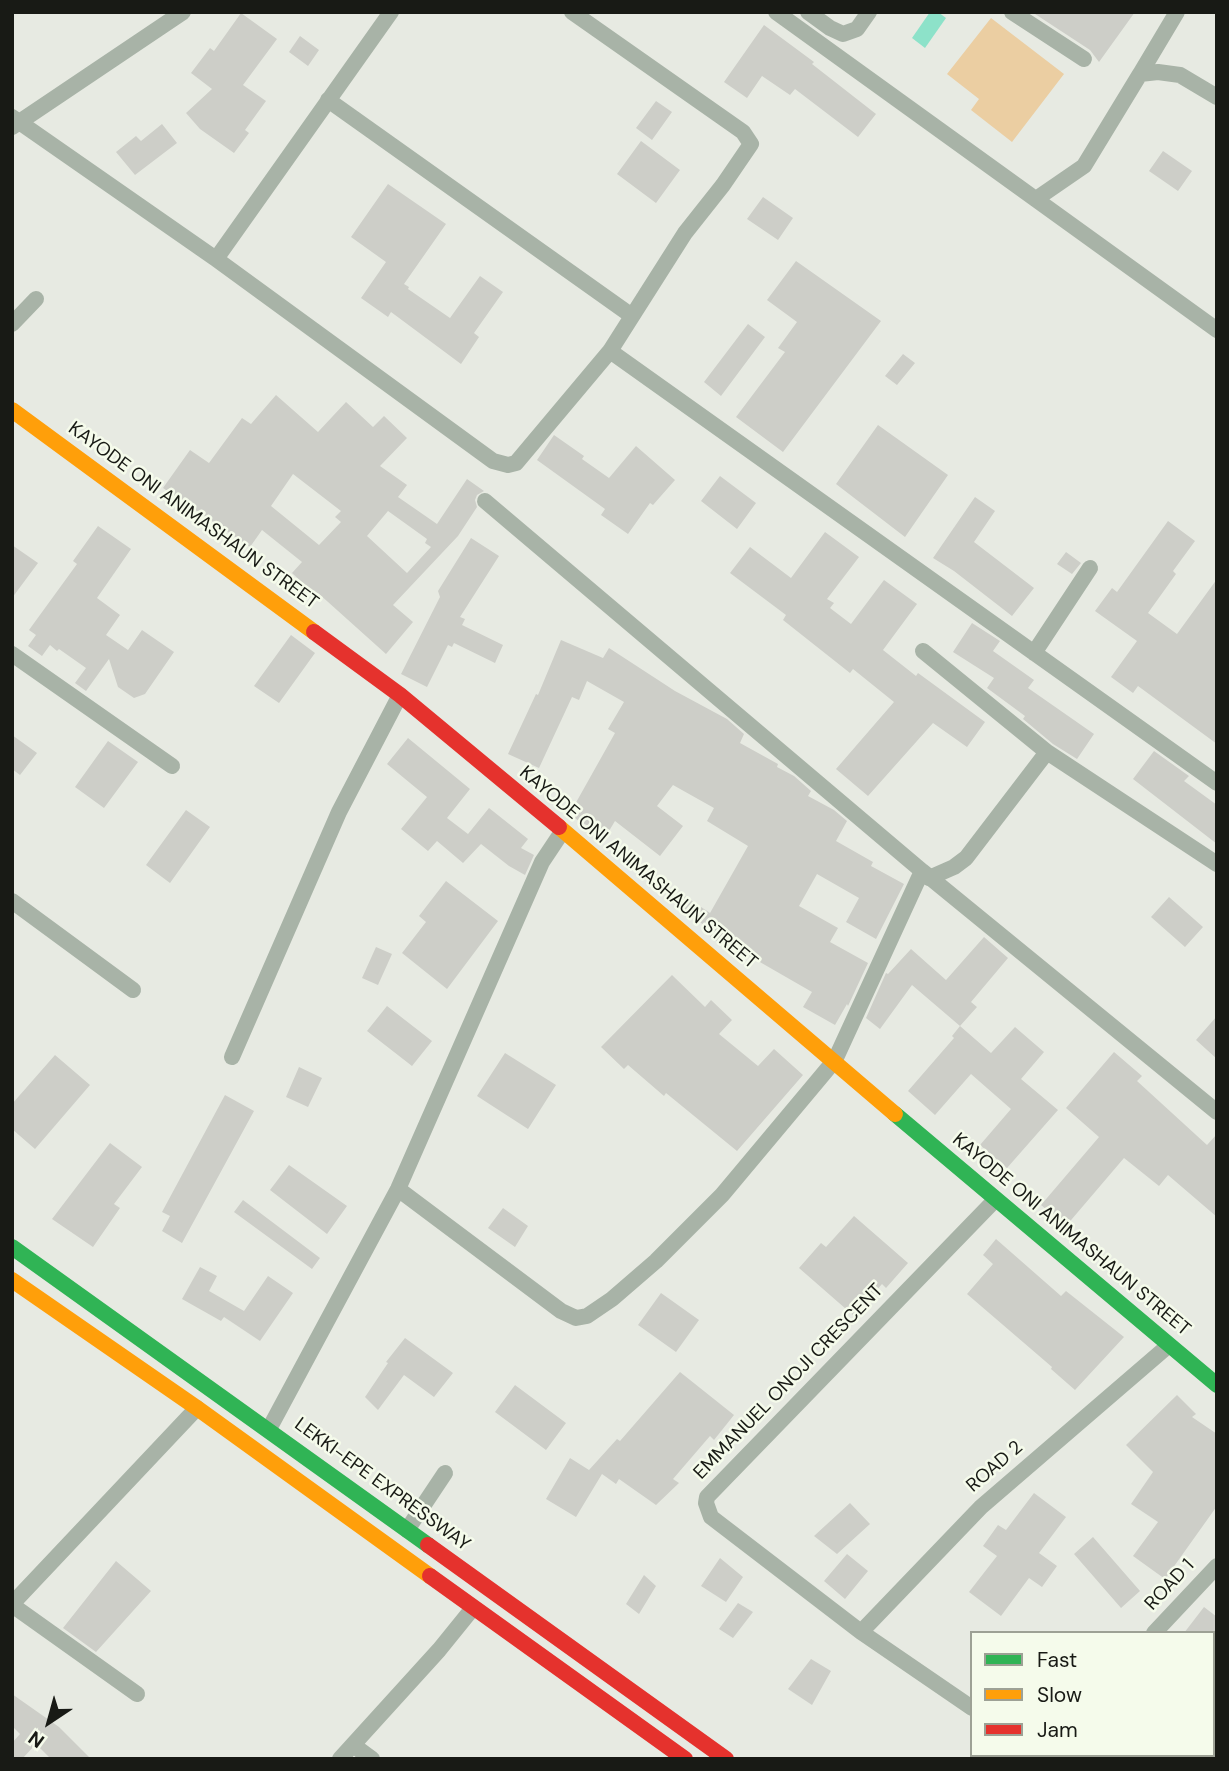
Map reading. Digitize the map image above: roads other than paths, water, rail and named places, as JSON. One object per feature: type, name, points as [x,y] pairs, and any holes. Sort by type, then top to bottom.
[{"type":"main road","name":"KAYODE ONI ANIMASHAUN STREET","points":[[12,410],[400,695],[1217,1385]]},
{"type":"main road","name":"LEKKI-EPE EXPRESSWAY","points":[[12,1247],[726,1759]]},
{"type":"main road","points":[[12,1280],[197,1408],[685,1759]]},
{"type":"street","points":[[183,12],[15,122],[216,259],[502,465],[516,463],[610,351],[685,233],[751,144],[743,132],[572,12]]},
{"type":"street","points":[[216,259],[391,12]]},
{"type":"street","points":[[776,12],[1217,330]]},
{"type":"street","points":[[807,12],[843,34],[858,29],[869,12]]},
{"type":"street","points":[[1012,12],[1084,59]]},
{"type":"street","points":[[1036,199],[1084,166],[1177,12]]},
{"type":"street","points":[[1140,74],[1158,72],[1180,75],[1217,97]]},
{"type":"street","points":[[328,100],[632,316]]},
{"type":"street","points":[[12,324],[36,299]]},
{"type":"street","points":[[610,351],[1217,783]]},
{"type":"street","points":[[485,501],[926,874],[1217,1112]]},
{"type":"street","points":[[1034,653],[1090,568]]},
{"type":"street","points":[[923,651],[1046,752],[1217,864]]},
{"type":"street","points":[[12,654],[172,766]]},
{"type":"street","points":[[233,1056],[339,812],[400,695]]},
{"type":"street","points":[[398,1189],[561,1311],[576,1318],[587,1316],[656,1261],[722,1195],[835,1060],[926,874],[954,867],[966,858],[1046,752]]},
{"type":"street","points":[[269,1429],[398,1189],[542,862],[562,832]]},
{"type":"street","points":[[12,901],[133,990]]},
{"type":"street","name":"EMMANUEL ONOJI CRESCENT","points":[[970,1707],[861,1632],[710,1517],[706,1511],[707,1497],[995,1200]]},
{"type":"street","name":"ROAD 2","points":[[861,1632],[981,1507],[1168,1346]]},
{"type":"street","points":[[137,1694],[12,1604],[197,1408]]},
{"type":"street","points":[[407,1530],[445,1473]]},
{"type":"street","name":"ROAD 1","points":[[1156,1631],[1217,1566]]},
{"type":"street","points":[[340,1759],[439,1650],[473,1608]]},
{"type":"street","points":[[353,1745],[372,1759]]}]
